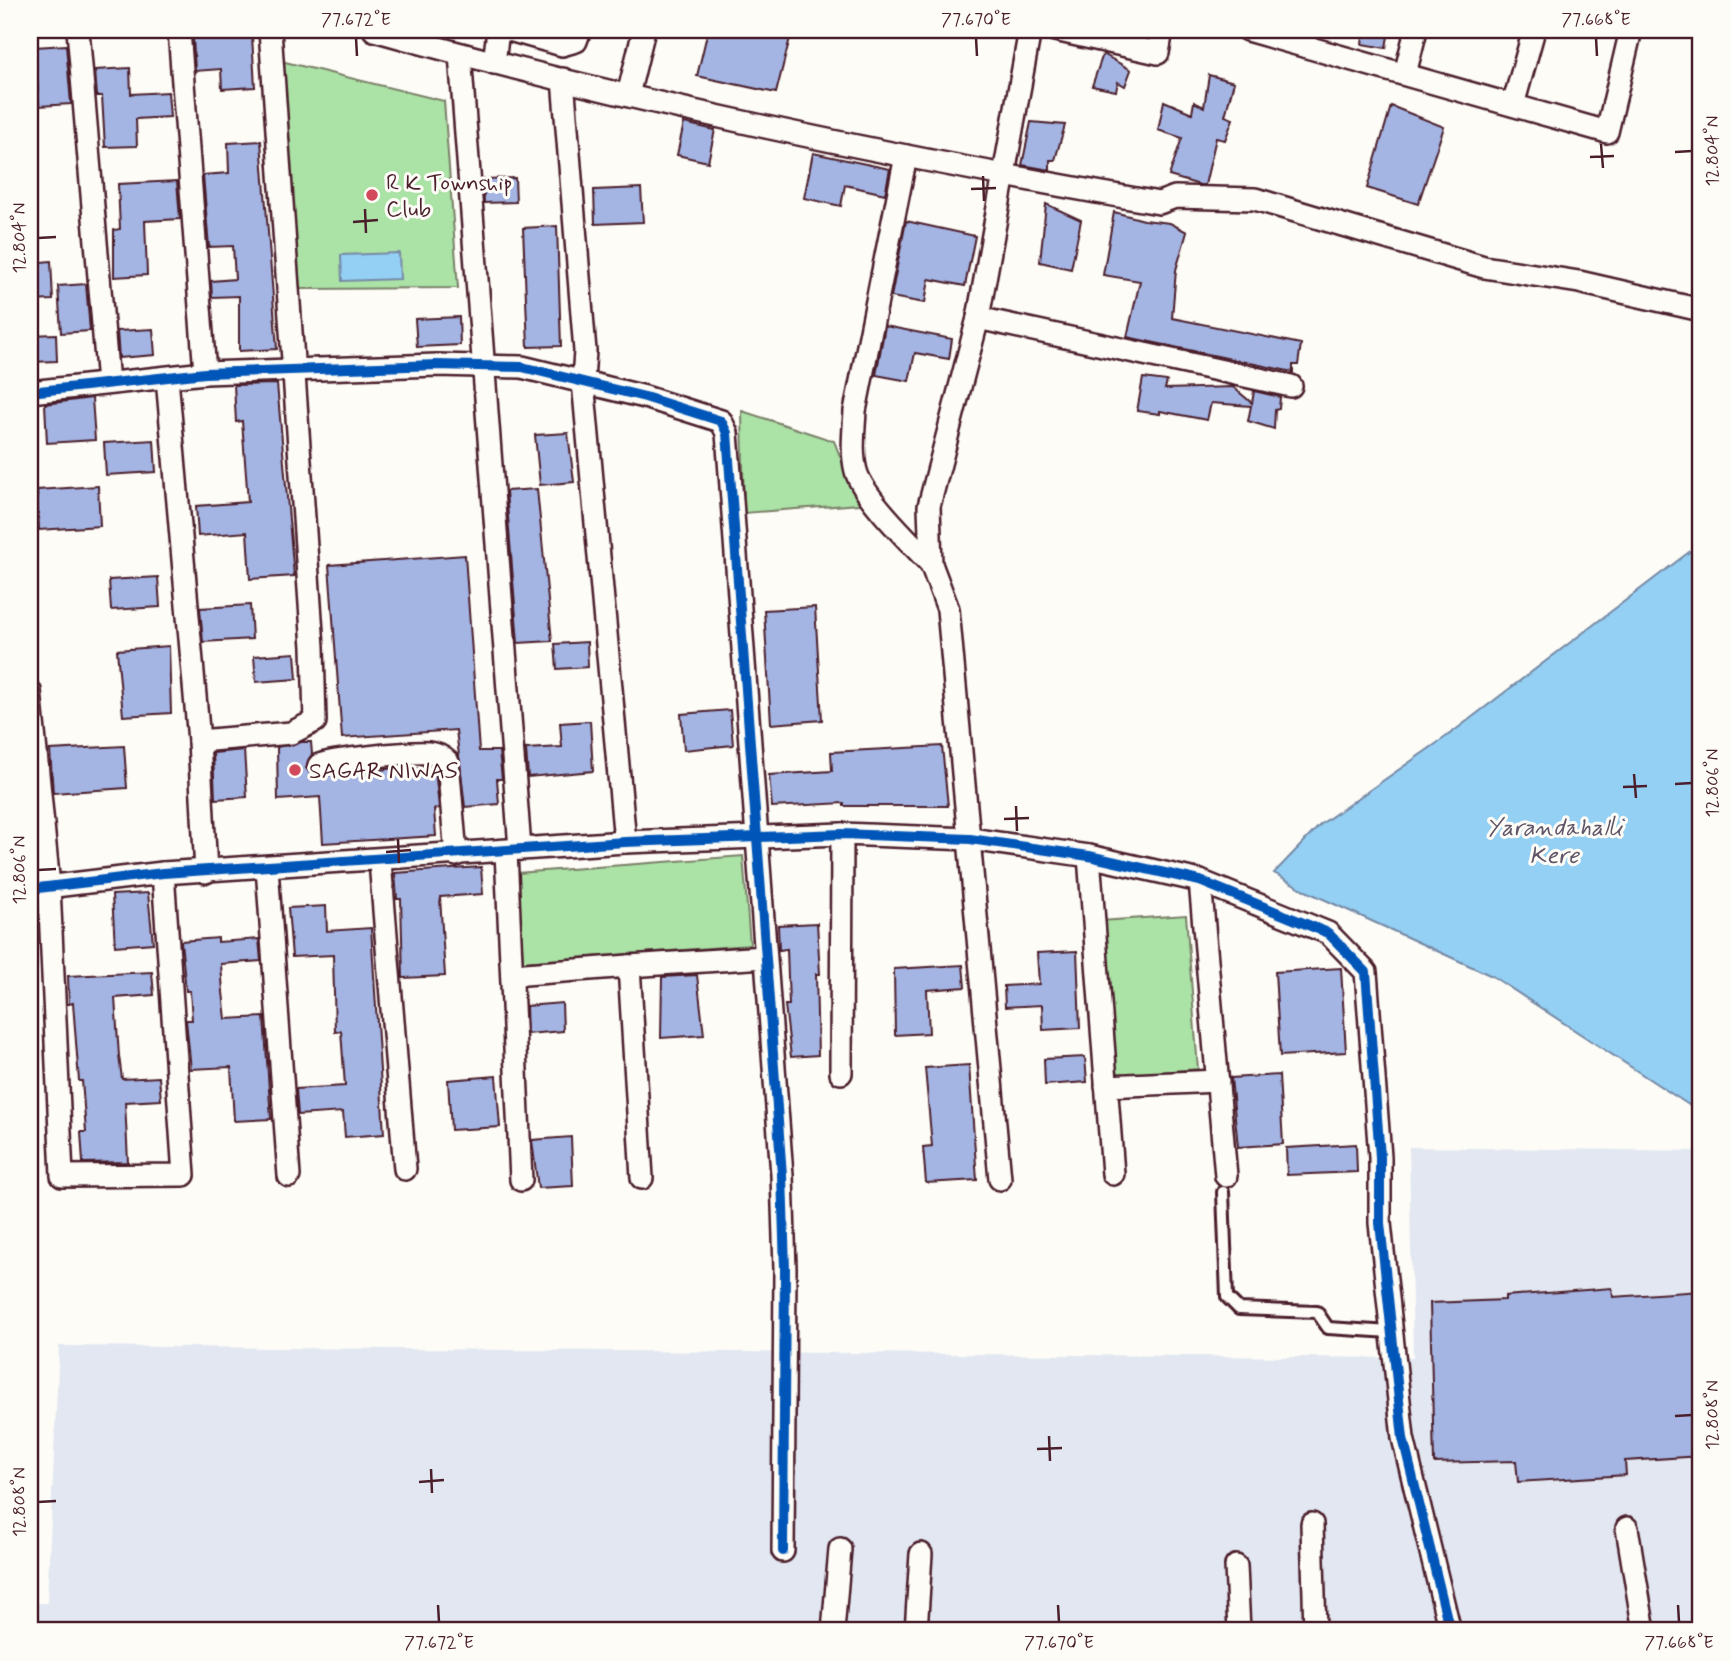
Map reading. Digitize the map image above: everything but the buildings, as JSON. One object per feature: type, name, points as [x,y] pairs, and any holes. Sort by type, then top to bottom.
[{"type":"street","points":[[78,30],[108,383]]},
{"type":"street","points":[[179,30],[205,373]]},
{"type":"street","points":[[198,741],[290,733],[315,720],[313,647],[270,30]]},
{"type":"street","points":[[374,30],[494,63],[762,128],[1004,176],[1159,203],[1187,197],[1255,199],[1484,267],[1579,282],[1701,310]]},
{"type":"street","points":[[494,63],[498,30]]},
{"type":"street","points":[[509,30],[562,45],[576,41],[580,30]]},
{"type":"street","points":[[628,95],[644,30]]},
{"type":"street","points":[[1000,1179],[948,609],[931,564],[929,506],[978,318],[1030,30]]},
{"type":"street","points":[[1055,30],[1158,53],[1162,30]]},
{"type":"street","points":[[1247,30],[1279,34],[1405,74],[1607,132],[1631,30]]},
{"type":"street","points":[[1405,74],[1416,30]]},
{"type":"street","points":[[1513,105],[1534,30]]},
{"type":"street","points":[[535,72],[540,39]]},
{"type":"street","points":[[460,54],[483,366],[513,851],[512,975],[521,1180]]},
{"type":"street","points":[[563,79],[585,351],[583,381],[625,842]]},
{"type":"street","points":[[906,156],[856,411],[853,452],[856,474],[888,518],[931,564]]},
{"type":"street","points":[[978,318],[1291,386]]},
{"type":"street","points":[[30,391],[205,373],[522,367],[583,381],[722,421],[727,433],[751,736],[785,1269],[783,1551]]},
{"type":"street","points":[[167,378],[198,741],[206,872]]},
{"type":"street","points":[[30,691],[39,887],[62,1176],[184,1175],[163,873]]},
{"type":"street","points":[[318,765],[357,758],[426,753],[439,755],[448,762],[456,855]]},
{"type":"street","points":[[842,834],[842,1073]]},
{"type":"street","points":[[39,887],[163,873],[380,861],[625,842],[842,834],[970,839],[1089,856],[1200,881],[1328,933],[1366,972],[1380,1157],[1380,1223],[1404,1438],[1450,1631]]},
{"type":"street","points":[[1089,856],[1113,1174]]},
{"type":"street","points":[[380,861],[405,1169]]},
{"type":"street","points":[[267,867],[289,1176]]},
{"type":"street","points":[[1200,881],[1218,1081],[1224,1184]]},
{"type":"street","points":[[512,975],[765,957]]},
{"type":"street","points":[[629,966],[642,1178]]},
{"type":"street","points":[[1106,1086],[1218,1081]]},
{"type":"street","points":[[1311,1524],[1315,1631]]},
{"type":"street","points":[[1627,1528],[1644,1631]]},
{"type":"street","points":[[833,1631],[840,1549]]},
{"type":"street","points":[[916,1631],[921,1554]]},
{"type":"street","points":[[1236,1566],[1239,1631]]},
{"type":"lane","points":[[1224,1184],[1227,1297],[1239,1309],[1317,1312],[1328,1328],[1391,1332]]},
{"type":"shaded area","points":[[1409,1147],[1701,1151],[1701,1631],[30,1631],[30,1603],[47,1603],[59,1346],[1413,1358]]},
{"type":"green space","name":"R K Township Club","points":[[281,61],[444,101],[458,288],[300,289]]},
{"type":"green space","points":[[742,411],[834,441],[859,504],[744,513]]},
{"type":"green space","points":[[743,856],[750,945],[523,962],[517,873]]},
{"type":"green space","points":[[1186,915],[1198,1069],[1114,1076],[1101,921]]},
{"type":"water","points":[[399,253],[400,279],[342,281],[341,255]]},
{"type":"water","name":"Yarandahalli Kere","points":[[1701,543],[1701,1113],[1492,976],[1308,892],[1274,873],[1321,824],[1450,734]]},
{"type":"cycle path","points":[[30,392],[205,373],[437,365],[522,367],[645,397],[721,421],[727,433],[782,1175],[785,1269],[783,1551]]},
{"type":"cycle path","points":[[30,889],[163,873],[625,842],[842,834],[970,839],[1089,856],[1200,881],[1328,933],[1366,972],[1380,1157],[1380,1223],[1403,1438],[1450,1631]]},
{"type":"place","name":"R K Township Club","points":[[372,195]]},
{"type":"place","name":"SAGAR NIWAS","points":[[295,770]]}]
